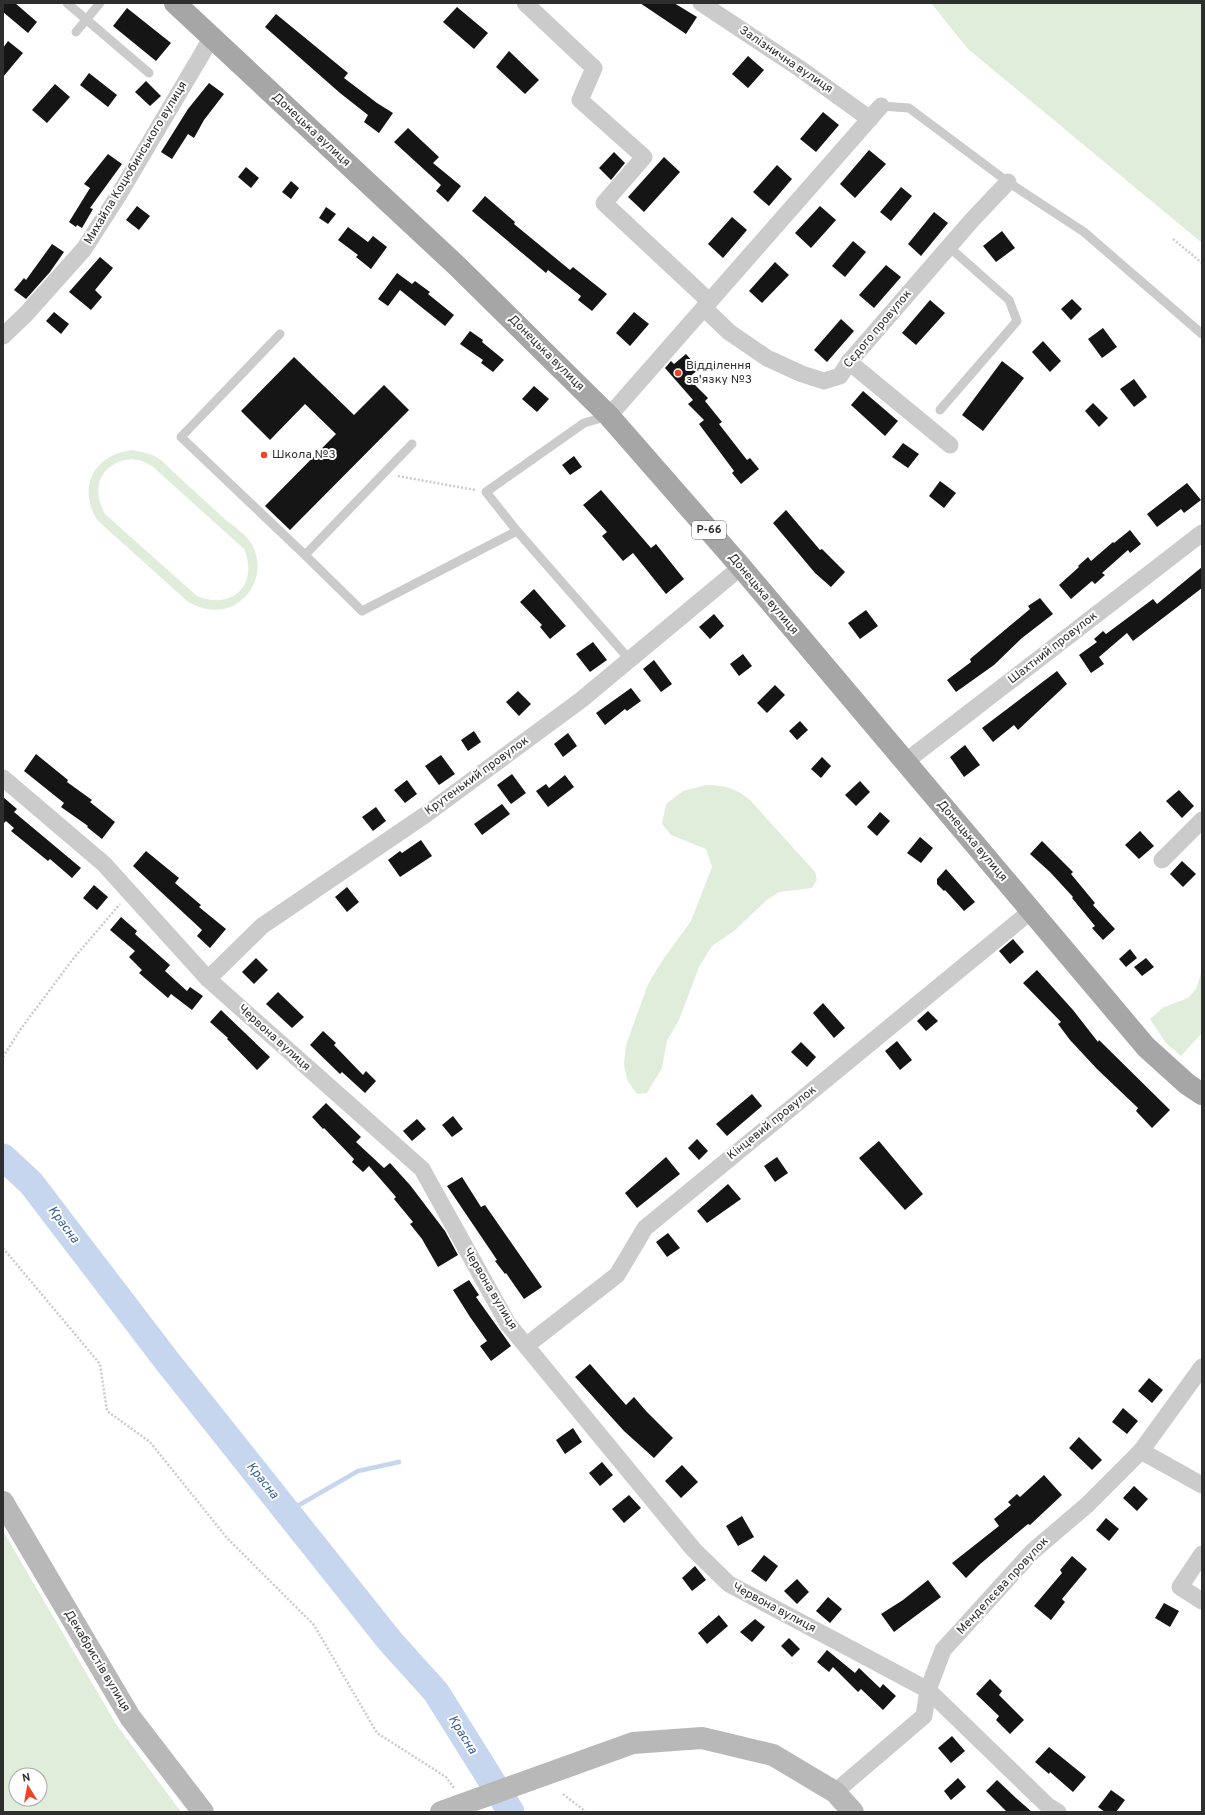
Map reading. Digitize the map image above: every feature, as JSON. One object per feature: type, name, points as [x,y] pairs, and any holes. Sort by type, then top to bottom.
[{"type":"main road","name":"Донецька вулиця","points":[[175,3],[457,266],[609,416],[741,567],[1146,1047],[1187,1084],[1202,1094]]},
{"type":"street","name":"Сєдого провулок","points":[[525,3],[594,68],[580,100],[644,157],[604,203],[706,304],[729,332],[767,358],[802,374],[824,381],[840,376],[849,362],[949,246],[1008,182]]},
{"type":"street","name":"Залізнична вулиця","points":[[701,3],[799,68],[876,112]]},
{"type":"street","name":"Михайла Коцюбинського вулиця","points":[[3,336],[26,314],[84,248],[122,190],[212,37]]},
{"type":"street","points":[[609,416],[876,112]]},
{"type":"street","points":[[849,362],[950,445]]},
{"type":"street","name":"Шахтний провулок","points":[[905,762],[1202,533]]},
{"type":"street","name":"Крутенький провулок","points":[[208,979],[262,926],[431,810],[581,700],[741,567]]},
{"type":"street","name":"Червона вулиця","points":[[3,778],[104,864],[208,979],[422,1168],[508,1324],[694,1550],[729,1584],[928,1690],[1048,1806],[1058,1812]]},
{"type":"street","points":[[1162,860],[1202,820]]},
{"type":"street","name":"Кінцевий провулок","points":[[527,1346],[617,1275],[645,1228],[1031,911]]},
{"type":"street","name":"Менделєєва провулок","points":[[835,1792],[924,1716],[928,1690],[943,1650],[1033,1550],[1086,1505],[1141,1451],[1202,1367]]},
{"type":"street","points":[[1141,1451],[1202,1485]]},
{"type":"street","name":"Декабристів вулиця","points":[[3,1502],[130,1717],[203,1812]]},
{"type":"street","points":[[1202,1554],[1180,1587],[1202,1601]]},
{"type":"street","points":[[441,1812],[633,1743],[702,1738],[773,1755],[835,1792],[853,1812]]},
{"type":"lane","points":[[67,3],[149,73]]},
{"type":"lane","points":[[76,32],[100,3]]},
{"type":"lane","points":[[876,112],[908,108],[1008,182],[1084,232],[1202,334]]},
{"type":"lane","points":[[940,410],[1017,321],[1009,300],[949,246]]},
{"type":"lane","points":[[280,334],[181,438],[362,611],[517,530]]},
{"type":"lane","points":[[609,416],[584,423],[486,492],[629,659]]},
{"type":"lane","points":[[305,556],[412,444]]},
{"type":"path","points":[[1173,239],[1202,263]]},
{"type":"path","points":[[384,474],[486,492]]},
{"type":"path","points":[[3,1057],[20,1030],[73,959],[130,893]]},
{"type":"path","points":[[3,1248],[100,1364],[107,1411],[150,1442],[227,1538],[314,1625],[377,1733],[446,1777],[461,1795]]},
{"type":"path","points":[[564,1794],[586,1812]]},
{"type":"green space","points":[[931,3],[1202,3],[1202,243],[968,49]]},
{"type":"green space","points":[[133,450],[153,455],[162,461],[249,540],[255,551],[258,568],[253,585],[243,599],[230,607],[217,610],[205,609],[187,601],[97,520],[91,508],[89,484],[99,465],[108,458],[119,453]],"holes":[[[131,459],[142,461],[152,466],[244,549],[248,562],[248,573],[245,583],[240,591],[232,597],[222,600],[210,600],[197,596],[105,514],[99,495],[101,478],[112,465],[121,461]]]},
{"type":"green space","points":[[706,785],[729,788],[750,800],[815,872],[817,880],[812,888],[779,892],[768,899],[734,931],[712,946],[699,967],[679,1020],[667,1041],[662,1068],[647,1093],[637,1094],[627,1080],[624,1064],[626,1045],[648,984],[662,961],[691,921],[712,867],[706,849],[671,835],[662,824],[666,804],[683,791]]},
{"type":"green space","points":[[1202,970],[1202,1033],[1181,1056],[1166,1043],[1150,1019],[1164,1007],[1188,998],[1196,989]]},
{"type":"green space","points":[[3,1531],[116,1724],[181,1812],[3,1812]]},
{"type":"building","points":[[3,3],[15,3],[37,22],[28,33],[3,12]]},
{"type":"building","points":[[640,3],[674,3],[697,17],[686,34]]},
{"type":"building","points":[[457,7],[488,33],[474,49],[443,22]]},
{"type":"building","points":[[127,8],[171,43],[156,61],[113,26]]},
{"type":"building","points":[[276,14],[348,73],[344,78],[393,113],[379,133],[364,122],[368,115],[340,93],[265,27]]},
{"type":"building","points":[[8,41],[23,53],[3,77],[3,48]]},
{"type":"building","points":[[509,51],[539,80],[525,94],[496,67]]},
{"type":"building","points":[[748,56],[764,70],[748,88],[732,74]]},
{"type":"building","points":[[89,73],[117,95],[108,107],[80,85]]},
{"type":"building","points":[[146,81],[161,96],[150,106],[135,92]]},
{"type":"building","points":[[209,83],[224,94],[204,120],[194,138],[188,134],[172,159],[161,152],[188,109]]},
{"type":"building","points":[[55,84],[70,97],[47,123],[32,110]]},
{"type":"building","points":[[823,112],[839,125],[816,152],[800,139]]},
{"type":"building","points":[[408,128],[439,157],[433,163],[461,186],[448,202],[436,191],[441,185],[394,142]]},
{"type":"building","points":[[869,150],[886,164],[855,198],[840,184]]},
{"type":"building","points":[[614,152],[625,163],[611,180],[599,168]]},
{"type":"building","points":[[108,154],[122,164],[90,208],[93,209],[82,228],[77,225],[76,227],[69,222],[90,188],[84,184]]},
{"type":"building","points":[[664,157],[680,172],[644,212],[628,197]]},
{"type":"building","points":[[777,165],[792,179],[769,206],[753,192]]},
{"type":"building","points":[[246,167],[259,178],[251,188],[238,177]]},
{"type":"building","points":[[291,181],[299,188],[291,199],[282,192]]},
{"type":"building","points":[[901,187],[912,196],[891,221],[880,212]]},
{"type":"building","points":[[485,196],[515,222],[514,224],[570,270],[573,267],[607,294],[592,311],[578,300],[581,296],[548,270],[546,273],[472,211]]},
{"type":"building","points":[[137,206],[150,216],[139,230],[126,220]]},
{"type":"building","points":[[820,206],[836,220],[811,248],[795,233]]},
{"type":"building","points":[[326,207],[336,214],[328,224],[319,218]]},
{"type":"building","points":[[934,212],[948,223],[921,256],[908,244]]},
{"type":"building","points":[[732,217],[747,230],[723,258],[708,244]]},
{"type":"building","points":[[348,227],[368,242],[373,236],[387,247],[371,269],[356,257],[358,255],[338,240]]},
{"type":"building","points":[[1002,231],[1015,248],[996,262],[983,246]]},
{"type":"building","points":[[853,241],[866,252],[845,277],[832,266]]},
{"type":"building","points":[[52,244],[64,252],[50,272],[26,299],[14,290],[24,278],[26,280]]},
{"type":"building","points":[[100,257],[113,268],[95,290],[102,297],[91,310],[69,292]]},
{"type":"building","points":[[775,262],[789,275],[762,303],[749,291]]},
{"type":"building","points":[[886,265],[901,277],[874,308],[859,295]]},
{"type":"building","points":[[397,273],[412,284],[415,281],[430,292],[428,294],[454,315],[445,326],[400,290],[388,306],[378,299]]},
{"type":"building","points":[[1072,299],[1082,309],[1071,320],[1061,309]]},
{"type":"building","points":[[930,300],[945,313],[916,345],[902,333]]},
{"type":"building","points":[[54,312],[69,324],[61,334],[46,321]]},
{"type":"building","points":[[634,312],[649,324],[630,346],[616,333]]},
{"type":"building","points":[[841,319],[854,331],[827,362],[814,350]]},
{"type":"building","points":[[1103,328],[1117,347],[1102,358],[1088,339]]},
{"type":"building","points":[[470,331],[483,340],[482,342],[504,360],[493,372],[481,363],[483,360],[460,344]]},
{"type":"building","points":[[1043,341],[1061,361],[1050,372],[1032,352]]},
{"type":"building","points":[[686,354],[699,369],[688,378],[708,398],[705,401],[722,422],[719,424],[747,460],[750,458],[759,469],[741,484],[732,473],[734,471],[699,424],[704,420],[688,404],[693,400],[665,368],[671,361],[674,364]]},
{"type":"building","points":[[294,357],[354,415],[384,385],[409,410],[290,530],[265,506],[336,434],[305,404],[270,440],[241,411]]},
{"type":"building","points":[[1002,361],[1024,378],[983,431],[962,415]]},
{"type":"building","points":[[1134,379],[1147,397],[1134,407],[1120,389]]},
{"type":"building","points":[[534,386],[549,399],[537,412],[522,399]]},
{"type":"building","points":[[863,391],[898,421],[885,436],[851,405]]},
{"type":"building","points":[[1093,403],[1108,418],[1099,427],[1085,411]]},
{"type":"building","points":[[903,443],[919,454],[908,468],[892,457]]},
{"type":"building","points":[[574,456],[582,467],[570,475],[562,465]]},
{"type":"building","points":[[940,481],[956,493],[944,508],[929,496]]},
{"type":"building","points":[[1187,483],[1201,500],[1184,513],[1181,509],[1157,527],[1147,514]]},
{"type":"building","points":[[601,490],[651,548],[656,544],[684,579],[666,594],[633,553],[623,561],[602,536],[607,532],[583,505]]},
{"type":"building","points":[[786,510],[820,550],[822,549],[845,572],[831,587],[815,573],[773,523]]},
{"type":"building","points":[[1130,530],[1141,544],[1130,553],[1128,550],[1102,573],[1105,575],[1095,584],[1092,581],[1071,599],[1059,585],[1088,557],[1091,561]]},
{"type":"building","points":[[1202,567],[1202,588],[1133,641],[1127,633],[1099,657],[1104,664],[1091,673],[1079,655],[1097,642],[1094,639],[1103,631],[1106,634],[1153,599],[1157,604]]},
{"type":"building","points":[[534,589],[566,626],[550,639],[540,627],[542,625],[520,602]]},
{"type":"building","points":[[1040,598],[1053,614],[1022,638],[994,665],[956,692],[947,680],[971,662],[970,659],[1030,609],[1028,606]]},
{"type":"building","points":[[866,610],[878,626],[860,639],[848,623]]},
{"type":"building","points":[[714,614],[724,626],[710,639],[699,627]]},
{"type":"building","points":[[593,642],[607,660],[590,672],[576,654]]},
{"type":"building","points":[[743,654],[752,666],[739,676],[730,664]]},
{"type":"building","points":[[654,660],[672,684],[661,692],[643,669]]},
{"type":"building","points":[[1057,671],[1067,684],[1018,730],[1014,725],[993,742],[982,728]]},
{"type":"building","points":[[775,685],[785,695],[767,713],[757,703]]},
{"type":"building","points":[[631,688],[641,701],[627,711],[625,709],[605,725],[596,713]]},
{"type":"building","points":[[518,691],[531,704],[519,716],[506,702]]},
{"type":"building","points":[[800,721],[808,730],[797,740],[789,731]]},
{"type":"building","points":[[474,731],[481,742],[468,751],[461,740]]},
{"type":"building","points":[[568,733],[577,746],[563,757],[554,744]]},
{"type":"building","points":[[965,745],[980,765],[964,777],[950,757]]},
{"type":"building","points":[[36,754],[68,780],[67,782],[92,800],[90,802],[115,822],[102,839],[87,827],[88,826],[61,807],[64,803],[24,771]]},
{"type":"building","points":[[441,755],[455,774],[439,785],[425,766]]},
{"type":"building","points":[[822,757],[831,766],[821,778],[811,769]]},
{"type":"building","points":[[512,774],[526,793],[511,804],[497,785]]},
{"type":"building","points":[[565,775],[574,787],[548,807],[536,791],[546,784],[549,788]]},
{"type":"building","points":[[407,780],[417,794],[405,803],[394,790]]},
{"type":"building","points":[[860,781],[870,792],[856,806],[845,795]]},
{"type":"building","points":[[1179,790],[1194,806],[1182,818],[1166,801]]},
{"type":"building","points":[[3,797],[17,809],[14,812],[81,868],[72,878],[50,859],[48,861],[11,831],[14,828],[6,821],[3,824]]},
{"type":"building","points":[[502,804],[510,814],[482,835],[474,824]]},
{"type":"building","points":[[376,807],[386,821],[373,831],[362,817]]},
{"type":"building","points":[[880,812],[890,821],[877,836],[867,827]]},
{"type":"building","points":[[1140,831],[1154,846],[1139,859],[1125,845]]},
{"type":"building","points":[[920,837],[933,848],[921,863],[907,853]]},
{"type":"building","points":[[421,840],[432,856],[400,877],[388,860],[400,851],[402,853]]},
{"type":"building","points":[[1042,841],[1073,872],[1071,874],[1095,903],[1093,905],[1115,929],[1103,940],[1092,928],[1095,926],[1072,898],[1073,897],[1050,872],[1030,854]]},
{"type":"building","points":[[146,851],[179,878],[175,883],[201,905],[199,907],[226,929],[210,948],[197,936],[202,930],[133,866]]},
{"type":"building","points":[[1182,861],[1196,874],[1183,887],[1170,874]]},
{"type":"building","points":[[946,869],[975,902],[964,911],[945,890],[944,891],[937,884],[937,879]]},
{"type":"building","points":[[94,885],[108,897],[97,910],[83,898]]},
{"type":"building","points":[[347,887],[359,902],[347,912],[335,897]]},
{"type":"building","points":[[121,917],[137,931],[135,934],[170,965],[165,971],[187,991],[190,987],[203,996],[192,1010],[171,994],[168,998],[139,973],[142,970],[129,957],[135,951],[110,930]]},
{"type":"building","points":[[1013,939],[1024,952],[1010,964],[999,951]]},
{"type":"building","points":[[1130,949],[1137,958],[1126,967],[1119,959]]},
{"type":"building","points":[[256,958],[268,970],[254,984],[242,972]]},
{"type":"building","points":[[1146,958],[1154,967],[1142,976],[1134,967]]},
{"type":"building","points":[[1037,970],[1073,1010],[1098,1042],[1099,1040],[1170,1110],[1152,1128],[1136,1111],[1138,1108],[1097,1069],[1070,1040],[1058,1024],[1061,1022],[1023,983]]},
{"type":"building","points":[[278,992],[304,1017],[292,1028],[266,1004]]},
{"type":"building","points":[[823,1003],[845,1028],[834,1038],[813,1013]]},
{"type":"building","points":[[221,1010],[270,1057],[257,1070],[227,1039],[228,1038],[210,1022]]},
{"type":"building","points":[[928,1011],[938,1021],[926,1031],[917,1021]]},
{"type":"building","points":[[323,1031],[336,1043],[334,1045],[363,1075],[366,1071],[376,1081],[365,1093],[342,1072],[340,1074],[310,1045]]},
{"type":"building","points":[[897,1041],[912,1060],[900,1070],[885,1051]]},
{"type":"building","points":[[801,1042],[816,1057],[807,1067],[791,1052]]},
{"type":"building","points":[[752,1094],[762,1106],[727,1136],[716,1124]]},
{"type":"building","points":[[326,1103],[361,1137],[356,1142],[384,1168],[390,1163],[410,1185],[445,1231],[458,1255],[438,1267],[422,1239],[410,1224],[413,1222],[394,1199],[396,1197],[369,1166],[363,1172],[352,1162],[354,1159],[312,1117]]},
{"type":"building","points":[[453,1116],[463,1129],[452,1137],[442,1125]]},
{"type":"building","points":[[417,1119],[426,1129],[412,1141],[403,1131]]},
{"type":"building","points":[[697,1139],[708,1151],[699,1160],[688,1148]]},
{"type":"building","points":[[879,1141],[923,1194],[905,1210],[859,1158]]},
{"type":"building","points":[[666,1157],[680,1174],[637,1208],[625,1193]]},
{"type":"building","points":[[777,1157],[788,1173],[775,1182],[764,1166]]},
{"type":"building","points":[[462,1177],[481,1207],[485,1205],[542,1287],[524,1299],[506,1273],[505,1274],[495,1261],[497,1260],[447,1186]]},
{"type":"building","points":[[728,1184],[741,1199],[707,1223],[697,1211]]},
{"type":"building","points":[[668,1233],[680,1248],[667,1257],[656,1242]]},
{"type":"building","points":[[469,1280],[479,1295],[476,1297],[511,1346],[491,1361],[480,1346],[487,1341],[453,1290]]},
{"type":"building","points":[[590,1364],[626,1405],[634,1397],[673,1438],[654,1458],[624,1431],[575,1377]]},
{"type":"building","points":[[1149,1378],[1163,1390],[1152,1403],[1138,1391]]},
{"type":"building","points":[[1123,1408],[1138,1421],[1127,1434],[1112,1422]]},
{"type":"building","points":[[573,1428],[582,1442],[565,1454],[556,1440]]},
{"type":"building","points":[[1079,1437],[1102,1460],[1092,1470],[1069,1448]]},
{"type":"building","points":[[602,1462],[613,1475],[600,1486],[589,1473]]},
{"type":"building","points":[[682,1465],[698,1482],[681,1498],[665,1481]]},
{"type":"building","points":[[1044,1475],[1062,1495],[1030,1525],[1028,1524],[979,1565],[966,1578],[952,1563],[999,1526],[994,1519],[1011,1505],[1008,1502],[1017,1494],[1020,1497]]},
{"type":"building","points":[[1134,1486],[1148,1499],[1137,1511],[1123,1498]]},
{"type":"building","points":[[629,1495],[641,1508],[624,1523],[612,1509]]},
{"type":"building","points":[[742,1516],[754,1537],[738,1546],[726,1526]]},
{"type":"building","points":[[1106,1518],[1119,1529],[1109,1541],[1096,1530]]},
{"type":"building","points":[[764,1555],[778,1566],[766,1582],[751,1571]]},
{"type":"building","points":[[1072,1556],[1087,1569],[1062,1599],[1065,1602],[1051,1620],[1034,1606],[1062,1573],[1060,1570]]},
{"type":"building","points":[[695,1566],[706,1580],[692,1591],[682,1578]]},
{"type":"building","points":[[797,1579],[809,1592],[797,1604],[784,1591]]},
{"type":"building","points":[[928,1580],[941,1597],[894,1632],[881,1614],[903,1600]]},
{"type":"building","points":[[828,1597],[842,1609],[830,1623],[816,1611]]},
{"type":"building","points":[[1164,1603],[1179,1611],[1170,1627],[1155,1618]]},
{"type":"building","points":[[719,1615],[728,1626],[707,1644],[698,1633]]},
{"type":"building","points":[[755,1619],[765,1627],[752,1642],[740,1632]]},
{"type":"building","points":[[789,1638],[800,1649],[792,1657],[781,1646]]},
{"type":"building","points":[[827,1650],[855,1673],[859,1668],[880,1688],[883,1684],[896,1696],[883,1710],[861,1689],[858,1692],[833,1667],[829,1672],[817,1662]]},
{"type":"building","points":[[990,1679],[1002,1691],[999,1695],[1024,1720],[1010,1734],[996,1720],[999,1716],[976,1694]]},
{"type":"building","points":[[952,1736],[965,1751],[951,1763],[938,1748]]},
{"type":"building","points":[[1049,1747],[1086,1777],[1073,1792],[1050,1772],[1049,1774],[1035,1762]]},
{"type":"building","points":[[958,1778],[966,1787],[951,1800],[944,1791]]},
{"type":"building","points":[[997,1780],[1032,1812],[1007,1812],[986,1791]]},
{"type":"building","points":[[1111,1790],[1125,1800],[1116,1812],[1105,1812],[1098,1807]]},
{"type":"waterway","name":"Красна","points":[[3,1157],[31,1183],[167,1361],[390,1641],[436,1692],[511,1812]]},
{"type":"waterway","points":[[287,1512],[358,1471],[399,1462]]},
{"type":"place","name":"Відділення зв'язку №3","points":[[678,373]]},
{"type":"place","name":"Школа №3","points":[[264,455]]}]
